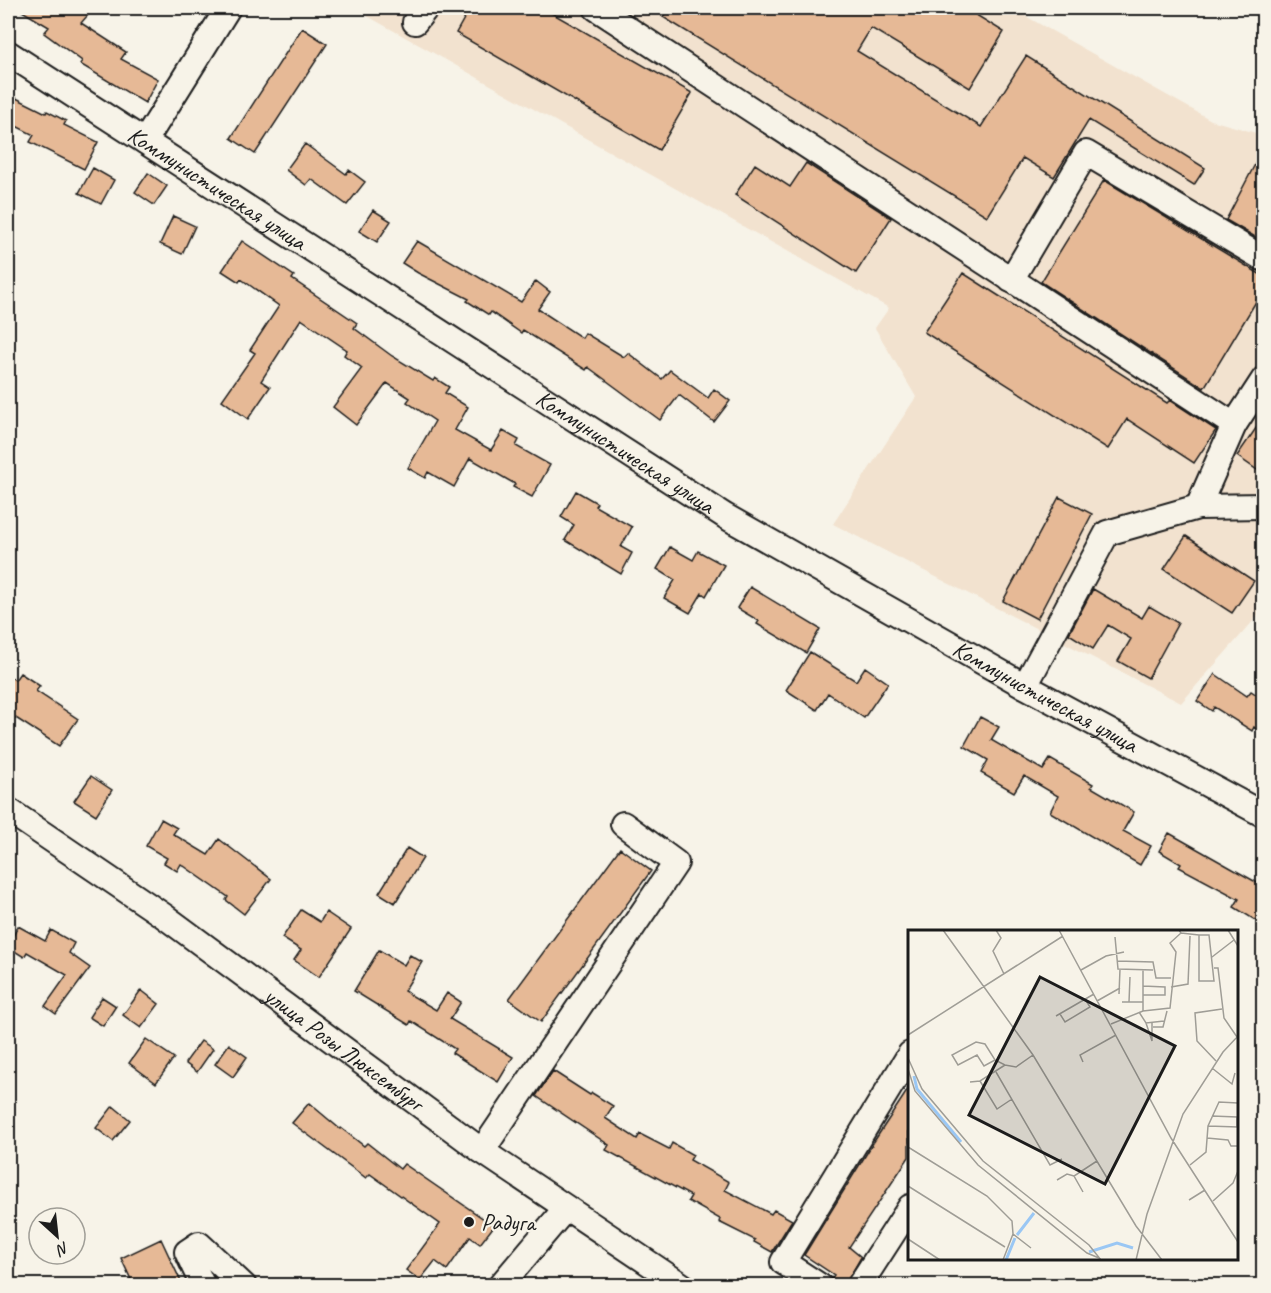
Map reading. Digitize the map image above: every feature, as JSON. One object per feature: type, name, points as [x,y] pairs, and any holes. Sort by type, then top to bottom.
[{"type":"street","points":[[145,141],[228,8]]},
{"type":"street","points":[[596,8],[1234,425]]},
{"type":"street","name":"Коммунистическая улица","points":[[8,53],[725,516],[1025,686],[1263,815]]},
{"type":"street","points":[[1011,280],[1086,153],[1263,259]]},
{"type":"street","points":[[1198,507],[1234,425],[1263,379]]},
{"type":"street","points":[[1025,686],[1107,533],[1198,507],[1263,506]]},
{"type":"street","name":"улица Розы Люксембург","points":[[8,810],[164,916],[482,1151],[683,1286]]},
{"type":"street","points":[[482,1151],[676,863],[623,824]]},
{"type":"street","points":[[820,1286],[783,1262],[908,1056]]},
{"type":"street","points":[[500,1286],[566,1208]]},
{"type":"street","points":[[859,1286],[908,1208]]},
{"type":"street","points":[[204,1286],[187,1252],[199,1244],[244,1286]]},
{"type":"shaded area","points":[[367,8],[1011,8],[1211,120],[1263,135],[1263,610],[1181,703],[833,524],[916,397],[875,328],[889,308],[362,13]]},
{"type":"building","points":[[17,8],[77,8],[88,15],[81,23],[126,52],[121,59],[158,79],[145,103],[80,64],[82,61],[44,33],[49,27]]},
{"type":"building","points":[[470,8],[543,8],[692,93],[659,150],[456,33]]},
{"type":"building","points":[[669,8],[965,8],[1004,32],[970,88],[871,28],[857,51],[981,127],[1026,56],[1205,168],[1194,185],[1089,120],[1054,177],[1023,158],[987,216],[663,17]]},
{"type":"building","points":[[302,28],[327,44],[255,154],[231,138]]},
{"type":"building","points":[[8,94],[66,121],[64,125],[98,142],[84,169],[30,142],[34,135],[8,122]]},
{"type":"building","points":[[305,144],[346,174],[349,170],[365,182],[347,205],[311,179],[306,185],[286,170]]},
{"type":"building","points":[[1263,149],[1263,226],[1257,238],[1226,220]]},
{"type":"building","points":[[806,163],[891,218],[856,273],[735,195],[755,164],[790,187]]},
{"type":"building","points":[[93,168],[114,180],[101,204],[79,193]]},
{"type":"building","points":[[148,173],[167,186],[154,205],[135,192]]},
{"type":"building","points":[[1104,180],[1263,276],[1263,290],[1204,388],[1041,282]]},
{"type":"building","points":[[373,210],[391,221],[377,242],[359,231]]},
{"type":"building","points":[[173,216],[195,226],[182,254],[160,244]]},
{"type":"building","points":[[242,241],[294,276],[292,279],[357,323],[354,328],[392,356],[433,381],[435,378],[449,387],[445,393],[468,407],[455,430],[491,450],[503,431],[519,440],[516,446],[550,465],[532,497],[513,487],[515,484],[470,458],[454,487],[428,472],[425,478],[408,468],[435,421],[407,402],[410,398],[387,383],[356,425],[333,407],[362,368],[344,355],[347,350],[301,319],[261,381],[270,387],[248,419],[222,400],[255,353],[250,350],[279,306],[241,279],[239,282],[222,271]]},
{"type":"building","points":[[417,241],[521,302],[536,281],[550,292],[538,309],[582,338],[585,333],[624,357],[628,353],[662,379],[670,370],[708,398],[714,389],[730,401],[714,422],[679,395],[660,420],[588,367],[586,370],[523,330],[521,333],[491,312],[489,315],[467,301],[469,299],[402,263]]},
{"type":"building","points":[[963,273],[1167,403],[1170,400],[1216,430],[1194,463],[1127,419],[1108,449],[924,332]]},
{"type":"building","points":[[1263,418],[1263,474],[1237,456]]},
{"type":"building","points":[[576,491],[597,503],[595,506],[632,527],[621,547],[632,553],[621,574],[565,540],[574,525],[561,517]]},
{"type":"building","points":[[1059,497],[1092,514],[1037,619],[1003,601]]},
{"type":"building","points":[[1186,536],[1254,581],[1232,613],[1164,569]]},
{"type":"building","points":[[670,547],[693,560],[698,551],[724,565],[706,596],[702,593],[690,613],[664,598],[675,580],[657,569]]},
{"type":"building","points":[[750,587],[820,629],[806,653],[757,624],[759,621],[737,608]]},
{"type":"building","points":[[1093,589],[1142,618],[1149,606],[1178,623],[1148,678],[1118,661],[1131,639],[1108,625],[1093,649],[1069,634]]},
{"type":"building","points":[[810,652],[856,681],[865,667],[888,683],[864,718],[828,693],[817,710],[786,690]]},
{"type":"building","points":[[20,673],[40,686],[36,691],[78,719],[59,746],[8,713],[8,675],[15,680]]},
{"type":"building","points":[[1215,674],[1247,696],[1251,691],[1263,699],[1263,734],[1254,727],[1252,731],[1214,707],[1212,711],[1197,701]]},
{"type":"building","points":[[980,717],[999,727],[991,740],[1043,770],[1050,759],[1093,784],[1091,787],[1134,812],[1123,831],[1151,846],[1140,865],[1050,812],[1058,796],[1024,776],[1014,792],[981,773],[988,760],[964,746]]},
{"type":"building","points":[[91,776],[112,790],[96,815],[74,801]]},
{"type":"building","points":[[161,819],[177,828],[173,834],[208,855],[219,839],[271,879],[244,914],[226,900],[228,897],[181,864],[177,871],[164,863],[167,858],[146,846]]},
{"type":"building","points":[[1169,833],[1263,886],[1263,925],[1234,907],[1239,899],[1179,867],[1181,864],[1159,851]]},
{"type":"building","points":[[407,848],[423,858],[395,903],[379,893]]},
{"type":"building","points":[[620,848],[651,871],[541,1022],[509,999]]},
{"type":"building","points":[[301,910],[320,922],[326,912],[351,929],[319,977],[294,960],[301,950],[282,938]]},
{"type":"building","points":[[18,926],[45,941],[51,930],[74,943],[69,953],[90,968],[56,1014],[45,1006],[67,975],[27,952],[24,957],[8,947]]},
{"type":"building","points":[[379,950],[404,965],[410,955],[422,962],[404,991],[436,1010],[447,993],[461,1002],[450,1019],[513,1057],[498,1082],[452,1053],[455,1049],[411,1021],[409,1025],[354,991]]},
{"type":"building","points":[[141,990],[159,1004],[141,1028],[123,1015]]},
{"type":"building","points":[[102,997],[116,1006],[103,1026],[89,1017]]},
{"type":"building","points":[[146,1039],[174,1058],[156,1083],[129,1063]]},
{"type":"building","points":[[201,1041],[213,1049],[197,1072],[185,1063]]},
{"type":"building","points":[[229,1044],[247,1057],[233,1077],[215,1064]]},
{"type":"building","points":[[553,1071],[590,1095],[592,1093],[613,1106],[605,1118],[637,1139],[640,1134],[669,1149],[672,1143],[693,1155],[690,1160],[729,1182],[725,1190],[771,1214],[774,1210],[792,1220],[772,1252],[754,1242],[755,1240],[719,1222],[720,1219],[688,1201],[691,1196],[606,1150],[609,1145],[536,1096]]},
{"type":"building","points":[[908,1090],[908,1158],[849,1247],[861,1257],[845,1285],[834,1286],[832,1278],[834,1275],[804,1255]]},
{"type":"building","points":[[309,1103],[364,1146],[367,1143],[400,1169],[404,1164],[494,1226],[480,1244],[470,1237],[447,1270],[435,1261],[420,1280],[406,1270],[440,1224],[370,1174],[366,1178],[292,1123]]},
{"type":"building","points":[[113,1106],[130,1120],[113,1141],[96,1128]]},
{"type":"building","points":[[161,1239],[183,1286],[134,1286],[121,1258]]},
{"type":"place","name":"Радуга","points":[[469,1222]]}]
